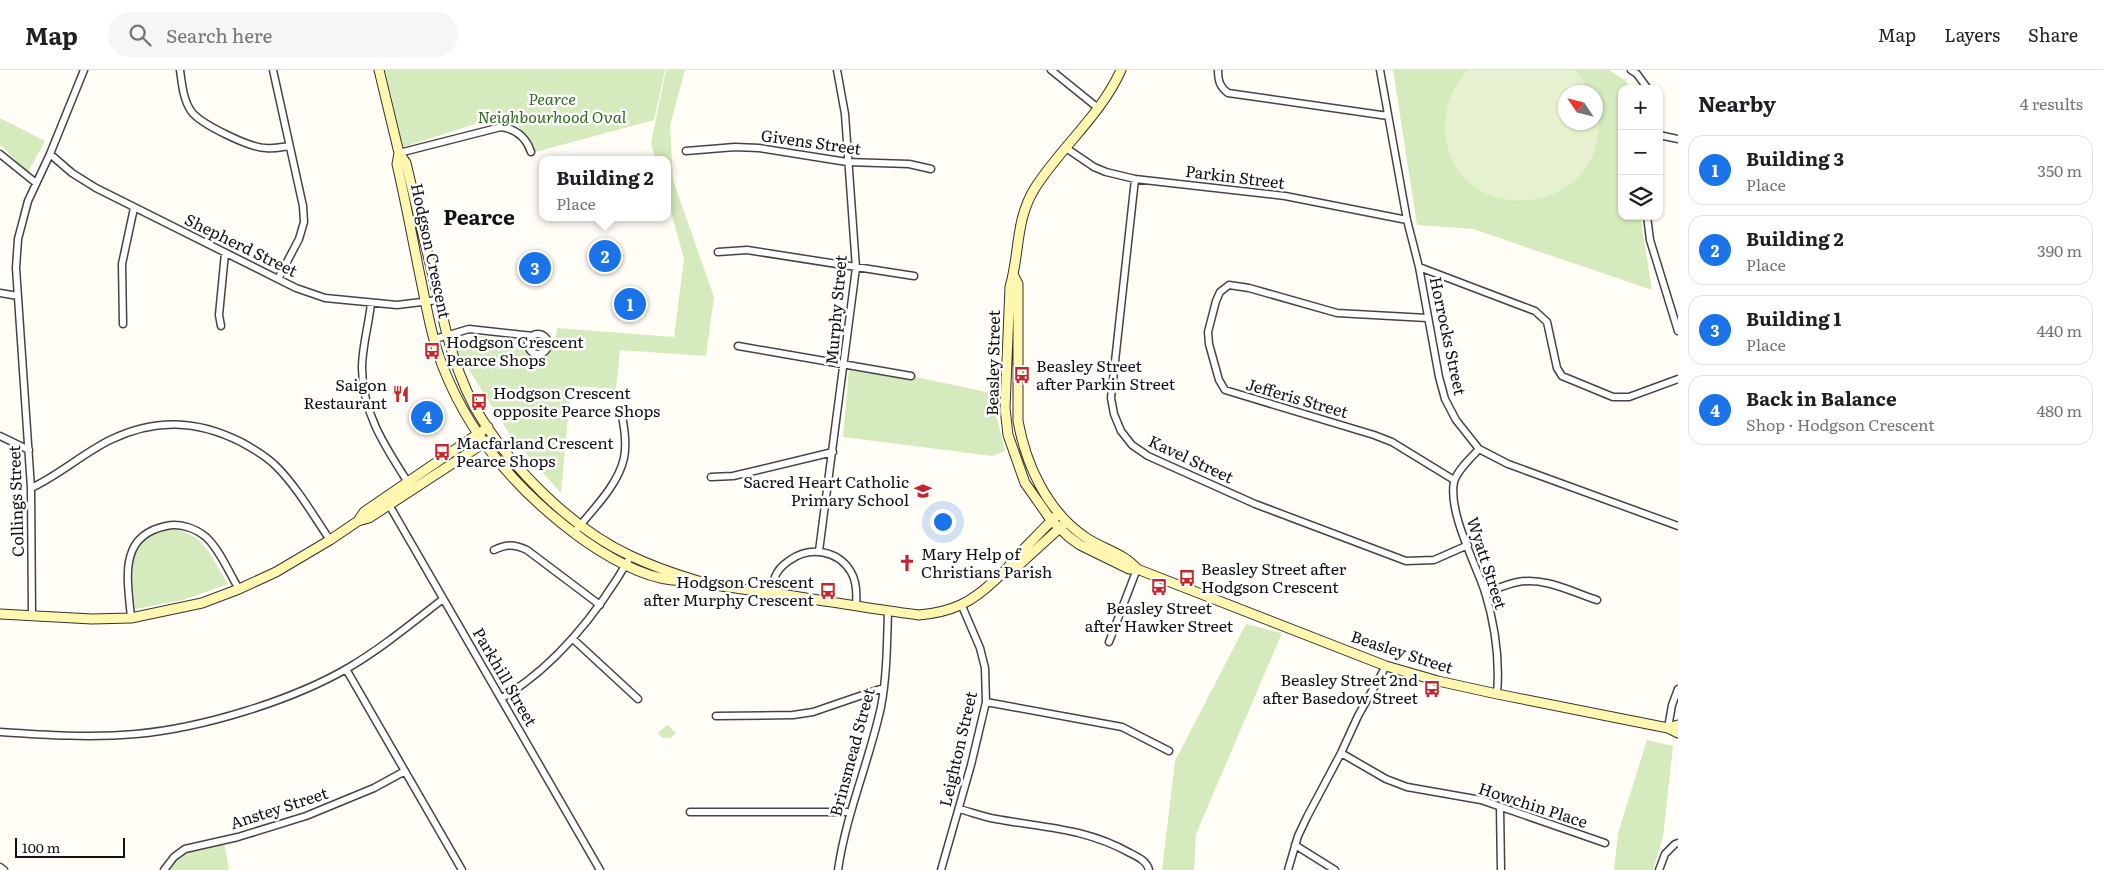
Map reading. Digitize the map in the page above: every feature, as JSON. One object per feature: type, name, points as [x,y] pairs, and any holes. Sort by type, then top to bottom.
[{"type":"street","name":"Collings Street","points":[[32,615],[31,488],[16,268],[18,239],[28,201],[50,154],[84,70]]},
{"type":"street","points":[[180,70],[185,98],[192,112],[200,121],[254,146],[267,148],[289,146]]},
{"type":"street","points":[[272,70],[303,206],[304,222],[300,239],[278,280]]},
{"type":"street","name":"Hodgson Crescent","points":[[380,70],[399,153],[406,163],[447,335],[464,385],[494,437],[538,487],[581,524],[607,542],[631,556],[694,580],[728,588],[919,615],[941,613],[962,606],[983,592],[1009,568],[1013,560],[1058,513]]},
{"type":"street","name":"Murphy Street","points":[[819,551],[845,365],[856,268],[845,114],[837,70]]},
{"type":"street","points":[[1051,70],[1098,108]]},
{"type":"street","name":"Beasley Street","points":[[1121,70],[1098,108],[1035,188],[1023,211],[1018,231],[1014,274],[1010,287],[1005,388],[1008,435],[1024,483],[1051,520],[1080,546],[1129,569],[1137,569],[1386,666],[1438,681],[1668,728],[1678,733]]},
{"type":"street","points":[[1218,70],[1218,80],[1222,88],[1228,93],[1388,116]]},
{"type":"street","name":"Horrocks Street","points":[[1380,70],[1407,220],[1419,267],[1445,399],[1456,420],[1479,449],[1508,464],[1678,526]]},
{"type":"street","points":[[1636,71],[1645,85]]},
{"type":"street","points":[[399,153],[501,127],[511,129],[519,134],[531,152]]},
{"type":"street","points":[[1663,136],[1678,139]]},
{"type":"street","name":"Givens Street","points":[[686,151],[709,148],[760,148],[847,162],[908,164],[932,169]]},
{"type":"street","name":"Parkin Street","points":[[1066,148],[1106,172],[1135,179],[1285,196],[1407,220]]},
{"type":"street","name":"Hodgson Crescent","points":[[399,153],[397,164],[426,302],[443,367],[464,411],[484,444],[529,496],[574,533],[601,552],[626,566],[678,582],[694,580]]},
{"type":"street","points":[[0,154],[36,183]]},
{"type":"street","name":"Shepherd Street","points":[[50,154],[72,173],[134,208],[278,280],[325,298],[397,305],[438,300]]},
{"type":"street","name":"Kavel Street","points":[[1135,179],[1111,398],[1114,414],[1121,431],[1132,445],[1148,456],[1255,504],[1406,561],[1434,560],[1468,545]]},
{"type":"street","points":[[123,324],[122,264],[134,208]]},
{"type":"street","points":[[1648,220],[1650,240],[1678,331]]},
{"type":"street","points":[[718,252],[746,250],[914,276]]},
{"type":"street","points":[[221,326],[219,315],[225,253]]},
{"type":"street","points":[[1419,267],[1535,311],[1542,316],[1547,322],[1557,368],[1562,376],[1613,397],[1629,397],[1678,379]]},
{"type":"street","name":"Beasley Street","points":[[1014,274],[1018,284],[1018,421],[1022,441],[1035,476],[1058,513],[1066,521],[1086,538],[1131,562],[1137,569]]},
{"type":"street","name":"Jefferis Street","points":[[1428,318],[1337,312],[1249,288],[1229,285],[1220,292],[1216,301],[1208,332],[1209,344],[1219,380],[1225,390],[1392,442],[1454,480]]},
{"type":"street","points":[[0,293],[18,296]]},
{"type":"street","points":[[371,303],[362,368],[371,417],[379,437],[411,486]]},
{"type":"street","points":[[435,339],[469,329],[533,336]]},
{"type":"street","points":[[738,346],[911,376]]},
{"type":"street","points":[[574,533],[620,471],[625,448],[621,410]]},
{"type":"street","points":[[31,488],[108,441],[135,429],[163,424],[200,427],[216,430],[254,449],[274,464],[286,476],[330,540]]},
{"type":"street","points":[[0,614],[132,618],[202,603],[239,589],[276,572],[330,540],[358,521],[364,512],[387,502],[411,486],[488,428]]},
{"type":"street","points":[[0,436],[29,450]]},
{"type":"street","points":[[411,486],[494,437]]},
{"type":"street","points":[[1454,480],[1460,470],[1479,449]]},
{"type":"street","points":[[711,477],[733,476],[833,452]]},
{"type":"street","name":"Wyatt Street","points":[[1454,480],[1454,505],[1485,593],[1496,641],[1499,666],[1497,694]]},
{"type":"street","name":"Parkhill Street","points":[[387,502],[600,870]]},
{"type":"street","name":"Hodgson Crescent","points":[[1009,568],[1018,566],[1066,521]]},
{"type":"street","points":[[132,618],[128,571],[130,556],[135,544],[145,534],[157,528],[169,525],[183,526],[207,538],[239,589]]},
{"type":"street","points":[[494,550],[505,545],[515,545],[527,550],[600,605]]},
{"type":"street","points":[[773,593],[775,577],[784,564],[799,554],[819,551],[831,554],[851,571],[856,587],[856,606]]},
{"type":"street","points":[[502,698],[530,680],[573,639],[600,605],[631,556]]},
{"type":"street","points":[[1109,642],[1137,569]]},
{"type":"street","points":[[1485,593],[1518,582],[1533,581],[1549,584],[1597,600]]},
{"type":"street","points":[[0,732],[90,737],[137,734],[188,726],[252,709],[288,696],[346,669],[378,649],[443,599]]},
{"type":"street","name":"Leighton Street","points":[[941,870],[959,809],[986,702],[985,668],[980,648],[962,606]]},
{"type":"street","name":"Brinsmead Street","points":[[838,870],[850,812],[881,707],[884,688],[888,611]]},
{"type":"street","points":[[573,639],[638,699]]},
{"type":"street","points":[[1288,870],[1295,845],[1307,817],[1341,753],[1358,716],[1386,666]]},
{"type":"street","points":[[346,669],[462,870]]},
{"type":"street","points":[[716,716],[793,715],[813,712],[884,688]]},
{"type":"street","points":[[1668,728],[1672,705],[1678,689]]},
{"type":"street","points":[[986,702],[1122,727],[1169,750]]},
{"type":"street","name":"Beasley Street","points":[[1668,728],[1678,725]]},
{"type":"street","name":"Howchin Place","points":[[1341,753],[1386,779],[1407,787],[1481,800],[1605,843]]},
{"type":"street","name":"Anstey Street","points":[[164,870],[174,857],[185,849],[247,834],[306,816],[356,796],[405,771]]},
{"type":"street","points":[[1500,807],[1501,870]]},
{"type":"street","points":[[959,809],[994,819],[1058,828],[1096,836],[1141,859],[1148,865],[1149,870]]},
{"type":"street","points":[[690,812],[850,812]]},
{"type":"street","points":[[1660,870],[1665,854],[1674,844],[1678,843]]},
{"type":"street","points":[[1295,845],[1335,870]]},
{"type":"street","points":[[0,867],[4,870]]},
{"type":"green space","name":"Pearce Neighbourhood Oval","points":[[385,70],[665,70],[654,120],[535,152],[510,113],[403,147]]},
{"type":"green space","points":[[666,70],[685,70],[670,126],[673,180],[714,297],[706,356],[620,350],[616,389],[571,386],[561,493],[512,438],[452,343],[480,336],[555,344],[557,328],[674,337],[684,259],[671,212],[671,156],[655,156],[651,143]]},
{"type":"green space","points":[[1393,70],[1609,70],[1626,81],[1628,85],[1618,85],[1618,220],[1641,220],[1652,290],[1473,229],[1417,225]]},
{"type":"green space","points":[[1468,70],[1575,70],[1586,85],[1558,85],[1558,130],[1597,130],[1597,142],[1584,171],[1561,190],[1532,200],[1502,199],[1475,187],[1454,164],[1445,129],[1450,97]]},
{"type":"green space","points":[[0,118],[45,141],[28,172],[0,145]]},
{"type":"green space","points":[[849,370],[911,376],[991,393],[1005,451],[992,456],[843,437]]},
{"type":"green space","points":[[167,529],[189,534],[198,540],[211,555],[228,584],[183,600],[135,609],[132,571],[133,559],[137,549],[143,541],[153,534]]},
{"type":"green space","points":[[1246,624],[1282,633],[1196,834],[1194,870],[1162,870],[1175,761]]},
{"type":"green space","points":[[667,725],[676,733],[671,738],[662,738],[658,733]]},
{"type":"green space","points":[[1647,740],[1673,746],[1663,837],[1653,870],[1614,870],[1618,833]]},
{"type":"green space","points":[[224,842],[229,870],[169,870],[174,862],[186,852],[199,847]]},
{"type":"place","name":"Building 2","points":[[605,256]]},
{"type":"place","name":"Building 1","points":[[535,268]]},
{"type":"place","name":"Building 3","points":[[630,304]]},
{"type":"place","name":"Hodgson Crescent Pearce Shops","points":[[432,351]]},
{"type":"place","name":"Beasley Street after Parkin Street","points":[[1022,375]]},
{"type":"place","name":"Saigon Restaurant","points":[[401,394]]},
{"type":"place","name":"Hodgson Crescent opposite Pearce Shops","points":[[479,402]]},
{"type":"place","name":"Back in Balance","points":[[427,417]]},
{"type":"place","name":"Macfarland Crescent Pearce Shops","points":[[442,452]]},
{"type":"place","name":"Sacred Heart Catholic Primary School","points":[[923,491]]},
{"type":"place","name":"Mary Help of Christians Parish","points":[[907,563]]},
{"type":"place","name":"Beasley Street after Hodgson Crescent","points":[[1187,578]]},
{"type":"place","name":"Beasley Street after Hawker Street","points":[[1159,587]]},
{"type":"place","name":"Hodgson Crescent after Murphy Crescent","points":[[828,591]]},
{"type":"place","name":"Beasley Street 2nd after Basedow Street","points":[[1432,689]]},
{"type":"district","name":"Pearce","points":[[479,218]]}]
